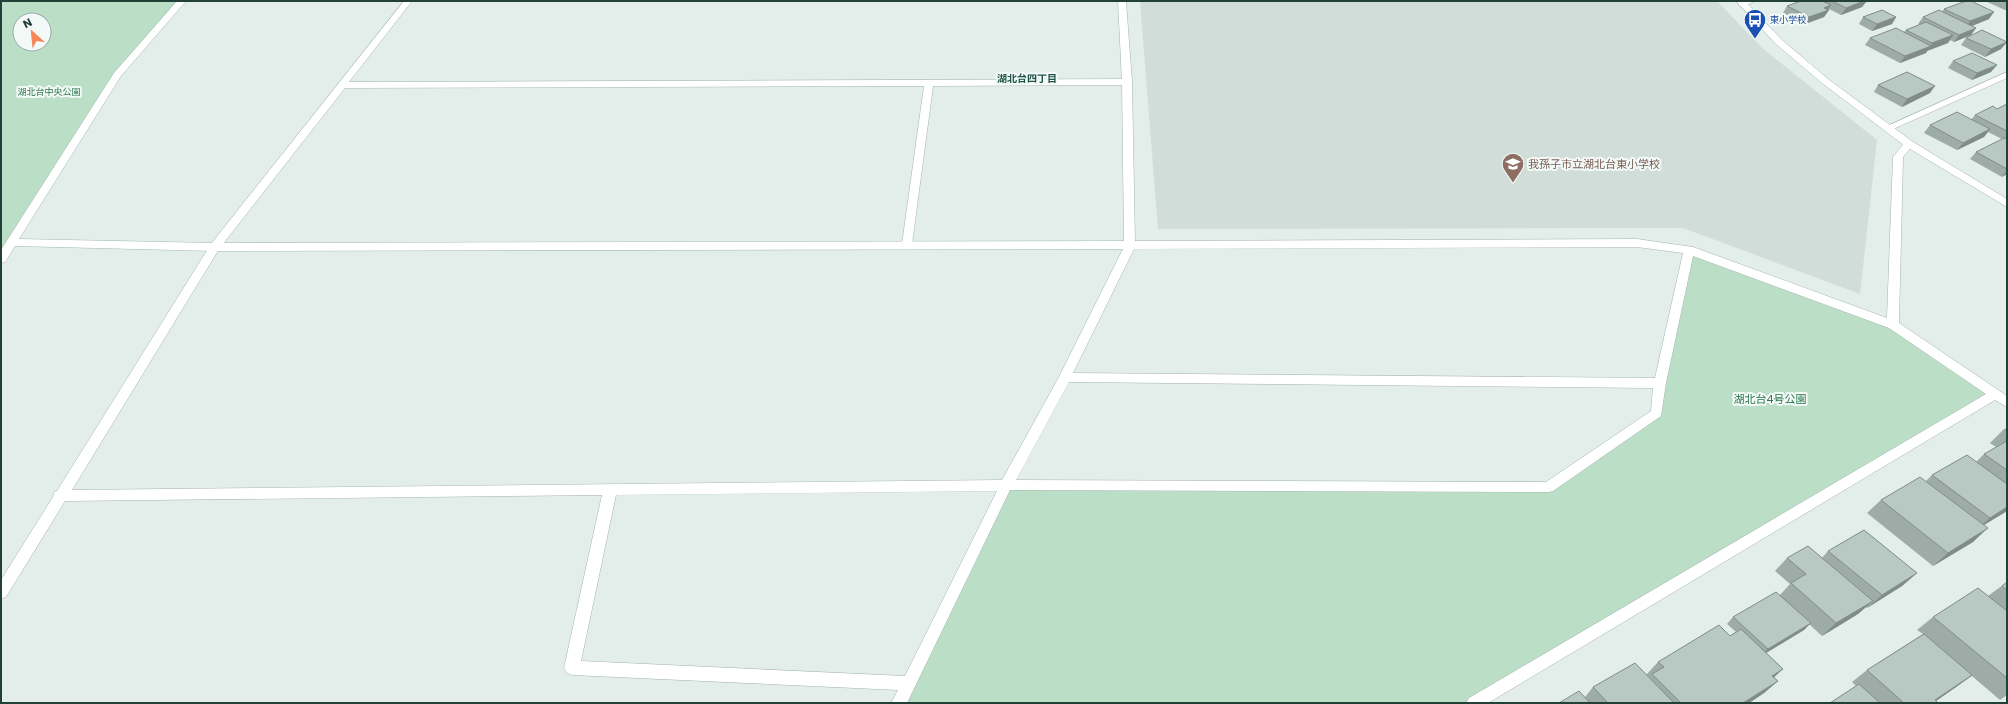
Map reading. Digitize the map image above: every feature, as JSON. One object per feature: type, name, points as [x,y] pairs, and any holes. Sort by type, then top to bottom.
[{"type":"street","points":[[1,259],[117,74],[182,1]]},
{"type":"street","points":[[1,593],[59,496],[215,247],[408,1]]},
{"type":"street","points":[[898,703],[1006,485],[1065,377],[1130,245],[1127,82],[1122,1]]},
{"type":"street","points":[[1744,2],[1779,42],[1825,81],[1909,144],[2007,204]]},
{"type":"street","points":[[1888,128],[2007,75]]},
{"type":"street","points":[[907,244],[929,82]]},
{"type":"street","points":[[343,85],[1127,82]]},
{"type":"street","points":[[1893,325],[1898,156],[1909,144]]},
{"type":"street","points":[[12,242],[215,247],[1637,243],[1689,250],[1893,325],[2001,398],[1474,703]]},
{"type":"street","points":[[59,496],[1006,485],[1548,487],[1657,413],[1660,384],[1689,250]]},
{"type":"street","points":[[1065,377],[1660,384]]},
{"type":"street","points":[[610,490],[572,668],[908,683]]},
{"type":"shaded area","name":"我孫子市立湖北台東小学校","points":[[1140,1],[1717,1],[1762,48],[1877,140],[1860,294],[1683,228],[1158,229]]},
{"type":"green space","name":"湖北台中央公園","points":[[1,1],[182,1],[117,75],[1,259]]},
{"type":"green space","name":"湖北台4号公園","points":[[1689,250],[1893,325],[1996,394],[1474,703],[899,703],[1006,485],[1548,487],[1657,413]]},
{"type":"building","points":[[1801,1],[1822,1],[1831,5],[1824,8],[1829,10],[1809,17],[1787,6]]},
{"type":"building","points":[[1832,1],[1864,1],[1846,8]]},
{"type":"building","points":[[1966,1],[1971,1],[1994,12],[1970,21],[1944,9]]},
{"type":"building","points":[[1882,10],[1896,17],[1877,24],[1863,17]]},
{"type":"building","points":[[1939,10],[1976,28],[1959,35],[1923,17]]},
{"type":"building","points":[[1926,22],[1953,35],[1932,43],[1906,30]]},
{"type":"building","points":[[1896,28],[1931,46],[1905,56],[1870,38]]},
{"type":"building","points":[[1982,30],[2007,42],[1991,49],[1966,38]]},
{"type":"building","points":[[1972,53],[1997,65],[1977,73],[1953,61]]},
{"type":"building","points":[[1907,72],[1935,86],[1907,99],[1878,85]]},
{"type":"building","points":[[2007,104],[2007,131],[1975,115],[1993,106],[1997,109]]},
{"type":"building","points":[[1957,112],[1990,129],[1963,143],[1930,125]]},
{"type":"building","points":[[2004,138],[2007,139],[2007,169],[1976,152]]},
{"type":"building","points":[[2007,441],[2007,470],[1984,454]]},
{"type":"building","points":[[1967,455],[2007,484],[2007,507],[1990,518],[1932,475]]},
{"type":"building","points":[[1920,477],[1988,528],[1948,553],[1881,500]]},
{"type":"building","points":[[1864,530],[1917,573],[1882,595],[1828,551]]},
{"type":"building","points":[[1808,546],[1873,601],[1836,623],[1791,583],[1806,574],[1787,558]]},
{"type":"building","points":[[2007,582],[2007,590],[2002,586]]},
{"type":"building","points":[[1978,588],[2007,611],[2007,678],[1933,617]]},
{"type":"building","points":[[1776,592],[1811,623],[1768,649],[1733,617]]},
{"type":"building","points":[[1719,625],[1730,636],[1741,629],[1783,669],[1772,676],[1778,681],[1743,703],[1681,703],[1652,674],[1664,667],[1658,662]]},
{"type":"building","points":[[1924,634],[1972,675],[1935,700],[1938,703],[1904,703],[1867,670]]},
{"type":"building","points":[[1635,663],[1674,703],[1608,703],[1593,687]]},
{"type":"building","points":[[1859,684],[1880,703],[1830,703]]},
{"type":"building","points":[[1579,691],[1590,703],[1559,703]]},
{"type":"place","name":"東小学校","points":[[1755,40]]},
{"type":"place","name":"我孫子市立湖北台東小学校","points":[[1513,184]]},
{"type":"district","name":"湖北台四丁目","points":[[1027,78]]}]
